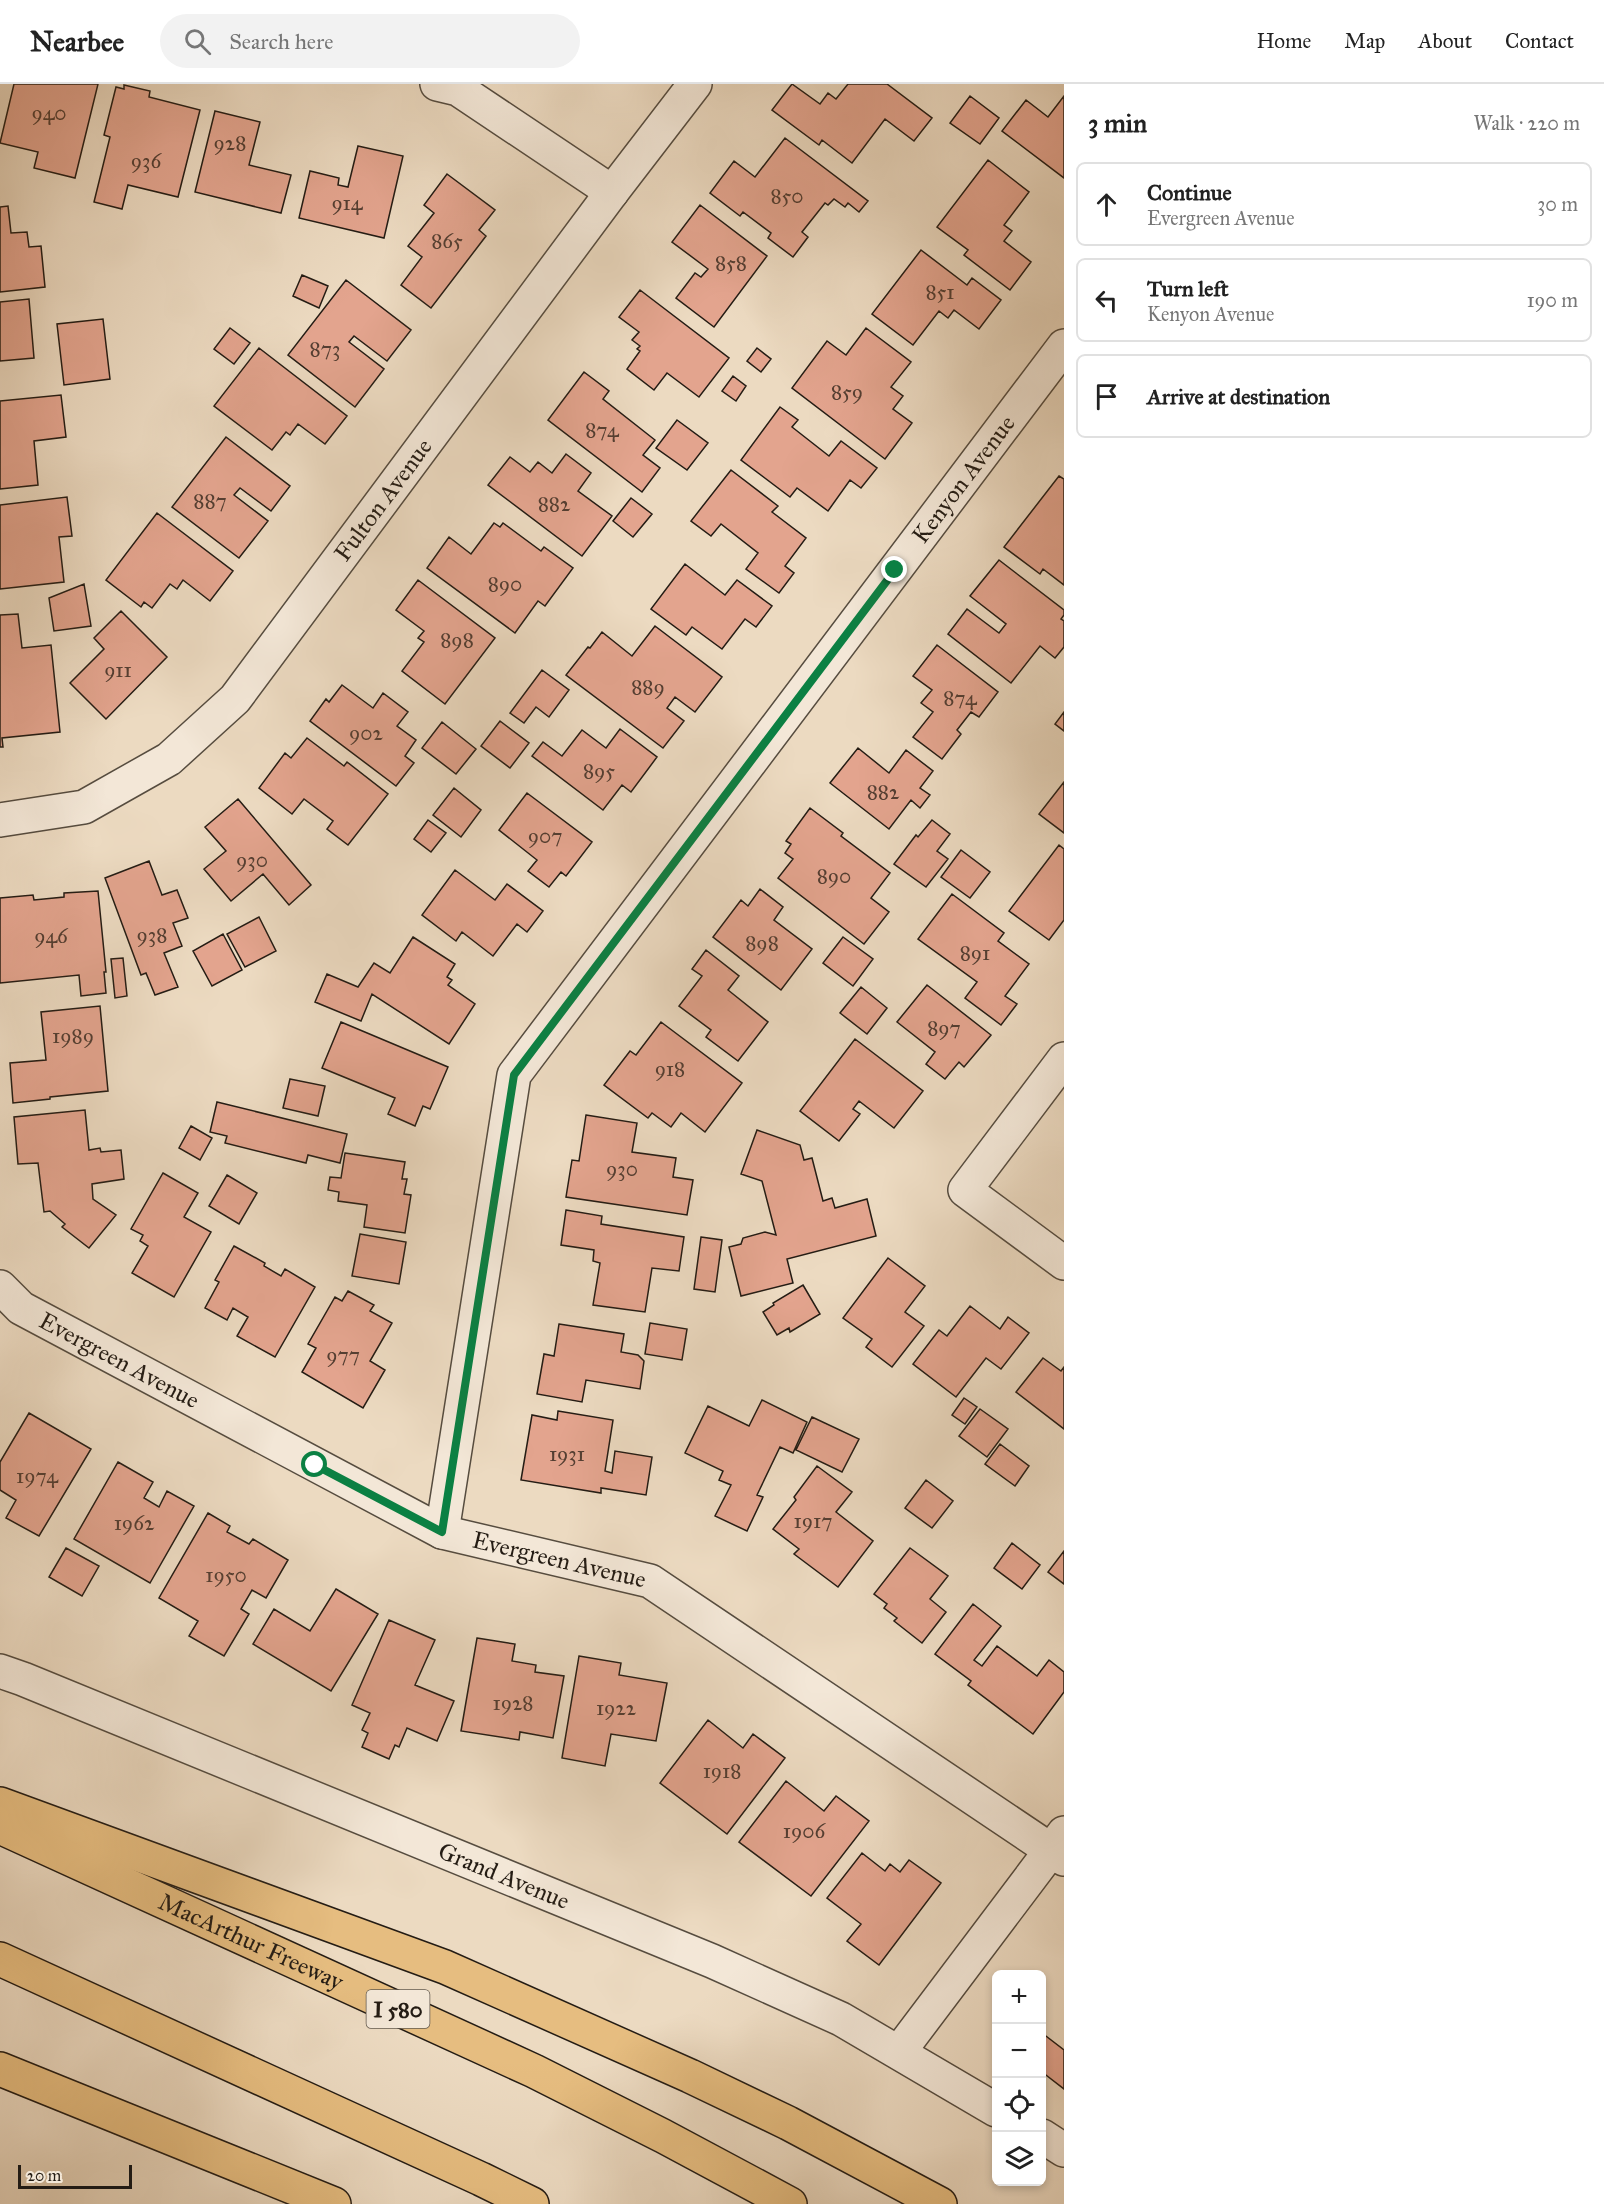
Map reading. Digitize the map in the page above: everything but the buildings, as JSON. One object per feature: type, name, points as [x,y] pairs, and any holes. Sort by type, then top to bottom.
[{"type":"highway","points":[[0,1804],[445,1967],[788,2123],[940,2204]]},
{"type":"highway","name":"MacArthur Freeway","points":[[0,1827],[534,2071],[790,2204]]},
{"type":"highway","points":[[0,1959],[532,2204]]},
{"type":"highway","points":[[0,2069],[334,2204]]},
{"type":"street","points":[[437,84],[458,89],[612,192]]},
{"type":"street","name":"Fulton Avenue","points":[[0,820],[84,807],[169,759],[235,699],[695,84]]},
{"type":"street","name":"Kenyon Avenue","points":[[442,1532],[514,1075],[1064,346]]},
{"type":"street","points":[[1064,1059],[965,1190],[1064,1263]]},
{"type":"street","name":"Evergreen Avenue","points":[[0,1287],[21,1308],[442,1532],[650,1581],[1060,1847]]},
{"type":"street","name":"Grand Avenue","points":[[0,1671],[712,1961],[841,2019],[992,2108]]},
{"type":"street","points":[[899,2052],[1060,1847]]},
{"type":"street","points":[[1046,2139],[1064,2150]]},
{"type":"route","points":[[315,1465],[442,1532],[514,1075],[895,570]]}]
